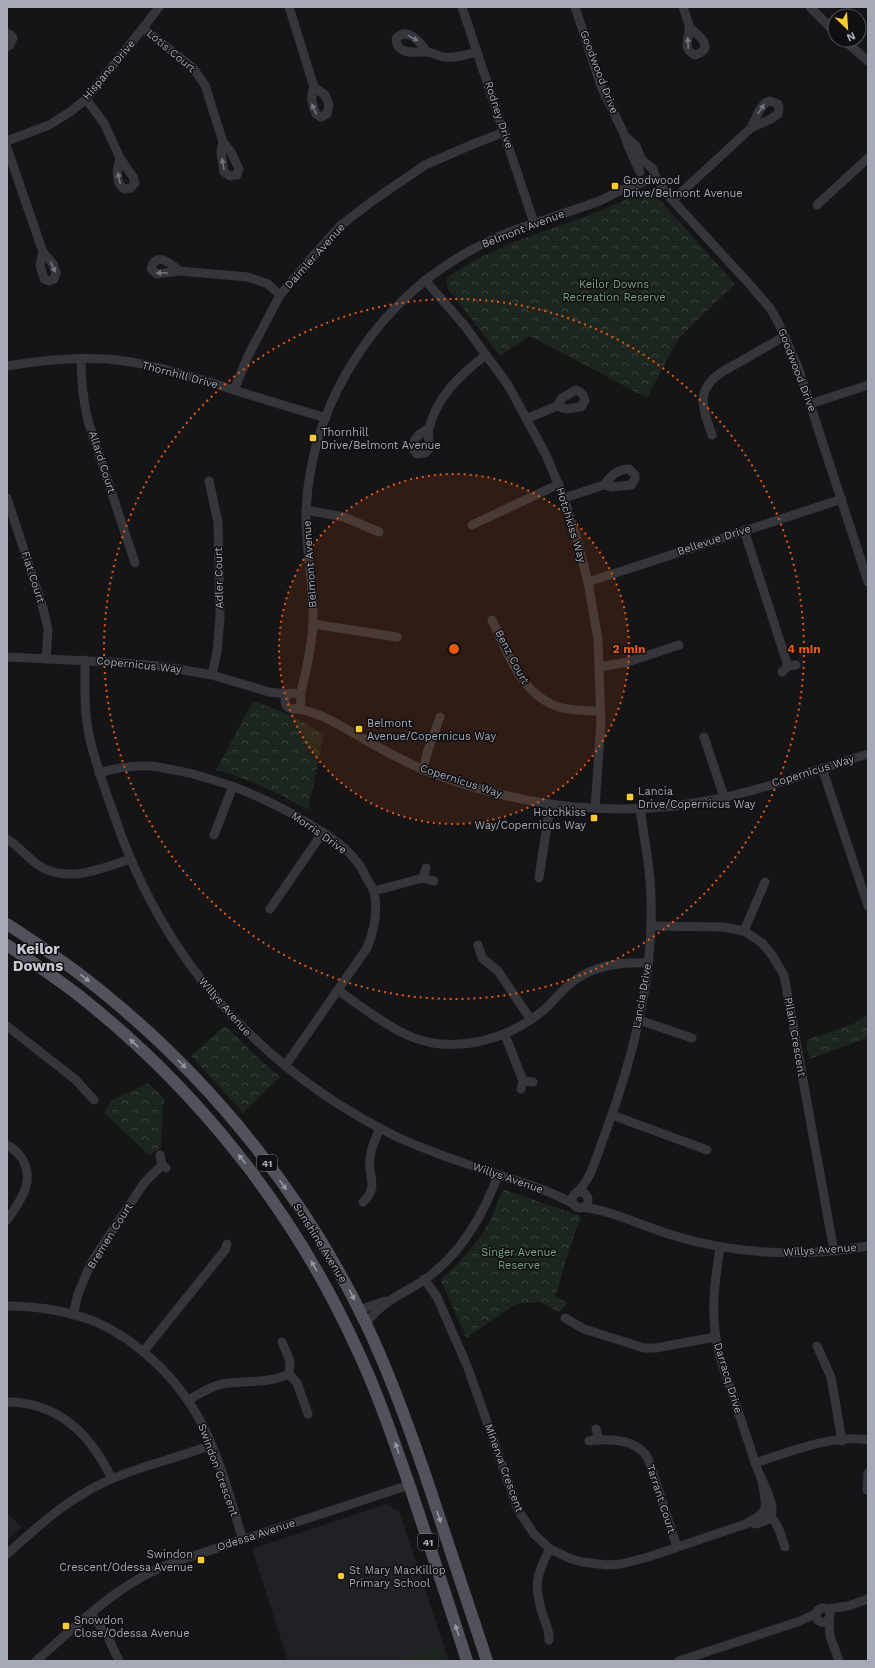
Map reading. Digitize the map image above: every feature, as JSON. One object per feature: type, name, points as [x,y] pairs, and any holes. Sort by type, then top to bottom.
[{"type":"main road","name":"Sunshine Avenue","points":[[7,924],[55,956],[144,1027],[208,1092],[240,1128],[291,1196],[325,1249],[359,1310],[396,1392],[487,1661]]},
{"type":"main road","name":"Sunshine Avenue","points":[[7,945],[40,967],[96,1010],[154,1061],[210,1120],[245,1162],[276,1204],[311,1260],[356,1346],[375,1391],[409,1485],[467,1661]]},
{"type":"main road","points":[[7,952],[40,967]]},
{"type":"main road","points":[[359,1310],[354,1316],[353,1324],[367,1360],[375,1391]]},
{"type":"main road","points":[[409,1485],[427,1480]]},
{"type":"main road","points":[[476,1629],[494,1661]]},
{"type":"street","name":"Hispano Drive","points":[[7,141],[49,125],[70,112],[86,99],[144,28],[158,7]]},
{"type":"street","points":[[289,7],[314,86]]},
{"type":"street","name":"Rodney Drive","points":[[462,7],[534,223]]},
{"type":"street","name":"Goodwood Drive","points":[[575,7],[601,86],[625,136],[640,172]]},
{"type":"street","points":[[683,7],[690,27]]},
{"type":"street","points":[[810,7],[827,24]]},
{"type":"street","name":"Lotis Court","points":[[144,28],[193,68],[205,85],[223,142]]},
{"type":"street","points":[[7,33],[13,38],[10,45],[7,47]]},
{"type":"street","points":[[853,48],[868,61]]},
{"type":"street","points":[[427,52],[444,57],[457,57],[477,52]]},
{"type":"street","points":[[86,99],[104,123],[120,158]]},
{"type":"street","points":[[673,200],[751,128]]},
{"type":"street","name":"Daimler Avenue","points":[[234,390],[260,333],[280,295],[340,226],[371,202],[425,165],[504,132]]},
{"type":"street","name":"Goodwood Drive","points":[[625,136],[636,146],[640,157],[651,170],[666,193],[762,298],[778,322],[798,367],[868,582]]},
{"type":"street","points":[[7,148],[43,252]]},
{"type":"street","points":[[816,206],[868,158]]},
{"type":"street","points":[[642,168],[651,170],[651,179],[647,181],[641,178],[640,172],[642,168]]},
{"type":"street","name":"Belmont Avenue","points":[[621,190],[640,172]]},
{"type":"street","name":"Goodwood Drive","points":[[647,181],[666,193]]},
{"type":"street","name":"Belmont Avenue","points":[[301,696],[313,624],[312,594],[307,546],[306,510],[315,456],[326,418],[343,380],[366,342],[392,310],[425,280],[478,246],[500,235],[591,204],[621,190],[647,181]]},
{"type":"street","points":[[179,271],[248,277],[268,284],[280,295]]},
{"type":"street","name":"Hotchkiss Way","points":[[425,280],[464,325],[508,385],[526,418],[564,498],[588,582],[598,640],[601,710],[595,808]]},
{"type":"street","points":[[712,435],[703,408],[703,394],[707,384],[713,377],[785,336]]},
{"type":"street","points":[[428,429],[442,398],[459,376],[486,355]]},
{"type":"street","name":"Thornhill Drive","points":[[7,366],[81,358],[108,359],[136,363],[168,370],[326,418]]},
{"type":"street","name":"Allard Court","points":[[81,358],[83,401],[88,421],[136,563]]},
{"type":"street","points":[[810,404],[868,385]]},
{"type":"street","points":[[526,418],[557,406]]},
{"type":"street","name":"Adler Court","points":[[209,481],[218,522],[220,618],[217,652],[212,675]]},
{"type":"street","points":[[472,525],[558,484]]},
{"type":"street","points":[[564,498],[604,485]]},
{"type":"street","name":"Fiat Court","points":[[7,498],[43,608],[48,629],[46,659]]},
{"type":"street","name":"Bellevue Drive","points":[[588,582],[842,499]]},
{"type":"street","points":[[306,510],[344,517],[379,532]]},
{"type":"street","points":[[744,530],[789,668]]},
{"type":"street","name":"Benz Court","points":[[492,620],[516,670],[528,687],[537,696],[558,707],[576,710],[601,710]]},
{"type":"street","points":[[313,624],[397,637]]},
{"type":"street","points":[[599,667],[628,662],[679,645]]},
{"type":"street","name":"Copernicus Way","points":[[7,657],[85,660],[160,666],[212,675],[269,692],[290,693]]},
{"type":"street","name":"Willys Avenue","points":[[85,660],[86,716],[90,740],[99,773],[130,859],[155,912],[192,969],[239,1024],[266,1051],[331,1100],[380,1128],[426,1149],[552,1193],[578,1206],[609,1214],[667,1234],[738,1250],[782,1253],[834,1251],[868,1246]]},
{"type":"street","name":"Belmont Avenue","points":[[290,693],[306,669]]},
{"type":"street","name":"Copernicus Way","points":[[269,692],[287,705]]},
{"type":"street","points":[[295,692],[301,696],[300,705],[296,709],[287,705],[285,700],[290,693],[295,692]]},
{"type":"street","name":"Copernicus Way","points":[[301,696],[322,716],[377,747],[423,770],[489,792],[550,805],[595,808],[640,808],[695,803],[724,798],[868,754]]},
{"type":"street","name":"Copernicus Way","points":[[296,709],[322,716]]},
{"type":"street","points":[[423,770],[427,753],[440,717]]},
{"type":"street","points":[[704,737],[724,798]]},
{"type":"street","name":"Morris Drive","points":[[99,773],[134,766],[159,767],[214,779],[274,803],[323,832],[351,855],[360,865],[374,891],[375,914],[371,937],[367,948],[286,1066]]},
{"type":"street","points":[[822,768],[868,906]]},
{"type":"street","points":[[214,836],[233,786]]},
{"type":"street","points":[[539,878],[550,805]]},
{"type":"street","name":"Lancia Drive","points":[[576,1194],[588,1177],[612,1115],[639,1020],[648,963],[651,926],[650,880],[640,808]]},
{"type":"street","points":[[270,909],[323,832]]},
{"type":"street","points":[[7,839],[18,845],[37,864],[45,868],[70,875],[94,871],[130,859]]},
{"type":"street","points":[[423,878],[426,868]]},
{"type":"street","points":[[374,891],[423,878],[434,881]]},
{"type":"street","points":[[744,931],[765,882]]},
{"type":"street","name":"Pilain Crescent","points":[[651,926],[723,927],[744,931],[762,943],[772,955],[784,976],[834,1251]]},
{"type":"street","points":[[478,945],[479,960],[498,971],[531,1020]]},
{"type":"street","points":[[338,990],[394,1028],[408,1035],[422,1040],[456,1044],[474,1043],[505,1035],[531,1020],[546,1008],[571,983],[582,975],[595,969],[617,963],[648,963]]},
{"type":"street","points":[[639,1020],[692,1038]]},
{"type":"street","points":[[7,1026],[76,1080],[94,1100]]},
{"type":"street","points":[[505,1035],[522,1085],[533,1082]]},
{"type":"street","points":[[612,1115],[707,1150]]},
{"type":"street","points":[[370,1200],[373,1184],[370,1159],[380,1128]]},
{"type":"street","points":[[7,1145],[13,1148],[21,1156],[26,1165],[28,1176],[27,1186],[22,1197],[7,1220]]},
{"type":"street","name":"Bremen Court","points":[[73,1315],[78,1294],[91,1263],[144,1183],[164,1167],[160,1155]]},
{"type":"street","points":[[366,1324],[376,1310],[392,1298],[424,1280],[449,1257],[472,1228],[488,1201],[498,1175]]},
{"type":"street","name":"Lancia Drive","points":[[588,1177],[588,1198]]},
{"type":"street","name":"Willys Avenue","points":[[552,1193],[576,1194]]},
{"type":"street","points":[[583,1193],[588,1198],[587,1203],[578,1206],[572,1201],[576,1194],[583,1193]]},
{"type":"street","name":"Willys Avenue","points":[[588,1198],[609,1214]]},
{"type":"street","name":"Darracq Drive","points":[[720,1247],[714,1283],[713,1310],[715,1337],[755,1463],[771,1502],[772,1511],[768,1514],[778,1527],[785,1547]]},
{"type":"street","points":[[143,1352],[227,1248]]},
{"type":"street","name":"Minerva Crescent","points":[[424,1280],[438,1297],[468,1368],[518,1510],[534,1534],[550,1549],[571,1559],[596,1564],[607,1565],[633,1561],[746,1524],[764,1522],[768,1514]]},
{"type":"street","points":[[359,1310],[392,1298]]},
{"type":"street","name":"Swindon Crescent","points":[[7,1306],[43,1308],[96,1322],[119,1335],[143,1352],[170,1378],[188,1400],[202,1425],[211,1445],[243,1540]]},
{"type":"street","points":[[563,1318],[584,1329],[644,1348],[656,1348],[715,1337]]},
{"type":"street","points":[[281,1340],[290,1361],[289,1374],[297,1383],[308,1414]]},
{"type":"street","points":[[817,1346],[828,1368],[832,1382],[842,1441]]},
{"type":"street","points":[[188,1400],[206,1389],[221,1384],[268,1380],[289,1374]]},
{"type":"street","points":[[7,1402],[25,1403],[40,1407],[52,1412],[76,1427],[94,1446],[112,1479]]},
{"type":"street","points":[[596,1429],[599,1440]]},
{"type":"street","name":"Tarrant Court","points":[[589,1441],[610,1440],[632,1445],[645,1453],[649,1461],[677,1547]]},
{"type":"street","points":[[755,1463],[812,1445],[842,1441],[868,1440]]},
{"type":"street","points":[[7,1554],[71,1501],[91,1489],[112,1479],[211,1445]]},
{"type":"street","points":[[866,1490],[868,1473]]},
{"type":"street","name":"Odessa Avenue","points":[[36,1661],[123,1588],[149,1573],[409,1485]]},
{"type":"street","points":[[550,1549],[538,1573],[537,1587],[541,1608],[552,1635]]},
{"type":"street","points":[[679,1661],[800,1621],[824,1616],[868,1599]]},
{"type":"street","points":[[91,1614],[110,1639],[119,1661]]},
{"type":"street","points":[[824,1616],[839,1661]]},
{"type":"shaded area","name":"St Mary MacKillop Primary School","points":[[386,1504],[399,1511],[449,1661],[288,1661],[252,1549]]},
{"type":"shaded area","points":[[7,1513],[22,1527],[7,1540]]},
{"type":"green space","name":"Keilor Downs Recreation Reserve","points":[[642,190],[652,191],[735,284],[678,339],[647,398],[530,336],[500,356],[448,289],[446,278],[473,261],[508,244],[595,213],[621,202]]},
{"type":"green space","points":[[253,701],[288,714],[324,734],[308,810],[263,787],[216,770]]},
{"type":"green space","points":[[868,1015],[868,1038],[809,1059],[806,1040],[853,1024]]},
{"type":"green space","points":[[225,1025],[261,1061],[280,1077],[243,1113],[191,1056]]},
{"type":"green space","points":[[148,1083],[165,1099],[163,1104],[161,1148],[150,1156],[104,1113],[110,1101]]},
{"type":"green space","name":"Singer Avenue Reserve","points":[[505,1190],[581,1216],[567,1255],[556,1296],[567,1303],[559,1313],[541,1302],[516,1304],[466,1338],[441,1280],[479,1239],[489,1223],[498,1201]]},
{"type":"green space","points":[[439,1646],[445,1661],[404,1661],[403,1658]]},
{"type":"place","name":"Goodwood Drive/Belmont Avenue","points":[[615,186]]},
{"type":"place","name":"Thornhill Drive/Belmont Avenue","points":[[313,438]]},
{"type":"place","name":"Belmont Avenue/Copernicus Way","points":[[359,729]]},
{"type":"place","name":"Lancia Drive/Copernicus Way","points":[[630,797]]},
{"type":"place","name":"Hotchkiss Way/Copernicus Way","points":[[594,818]]},
{"type":"place","name":"Swindon Crescent/Odessa Avenue","points":[[201,1560]]},
{"type":"place","name":"St Mary MacKillop Primary School","points":[[341,1576]]},
{"type":"place","name":"Snowdon Close/Odessa Avenue","points":[[66,1626]]},
{"type":"district","name":"Keilor Downs","points":[[38,958]]}]
